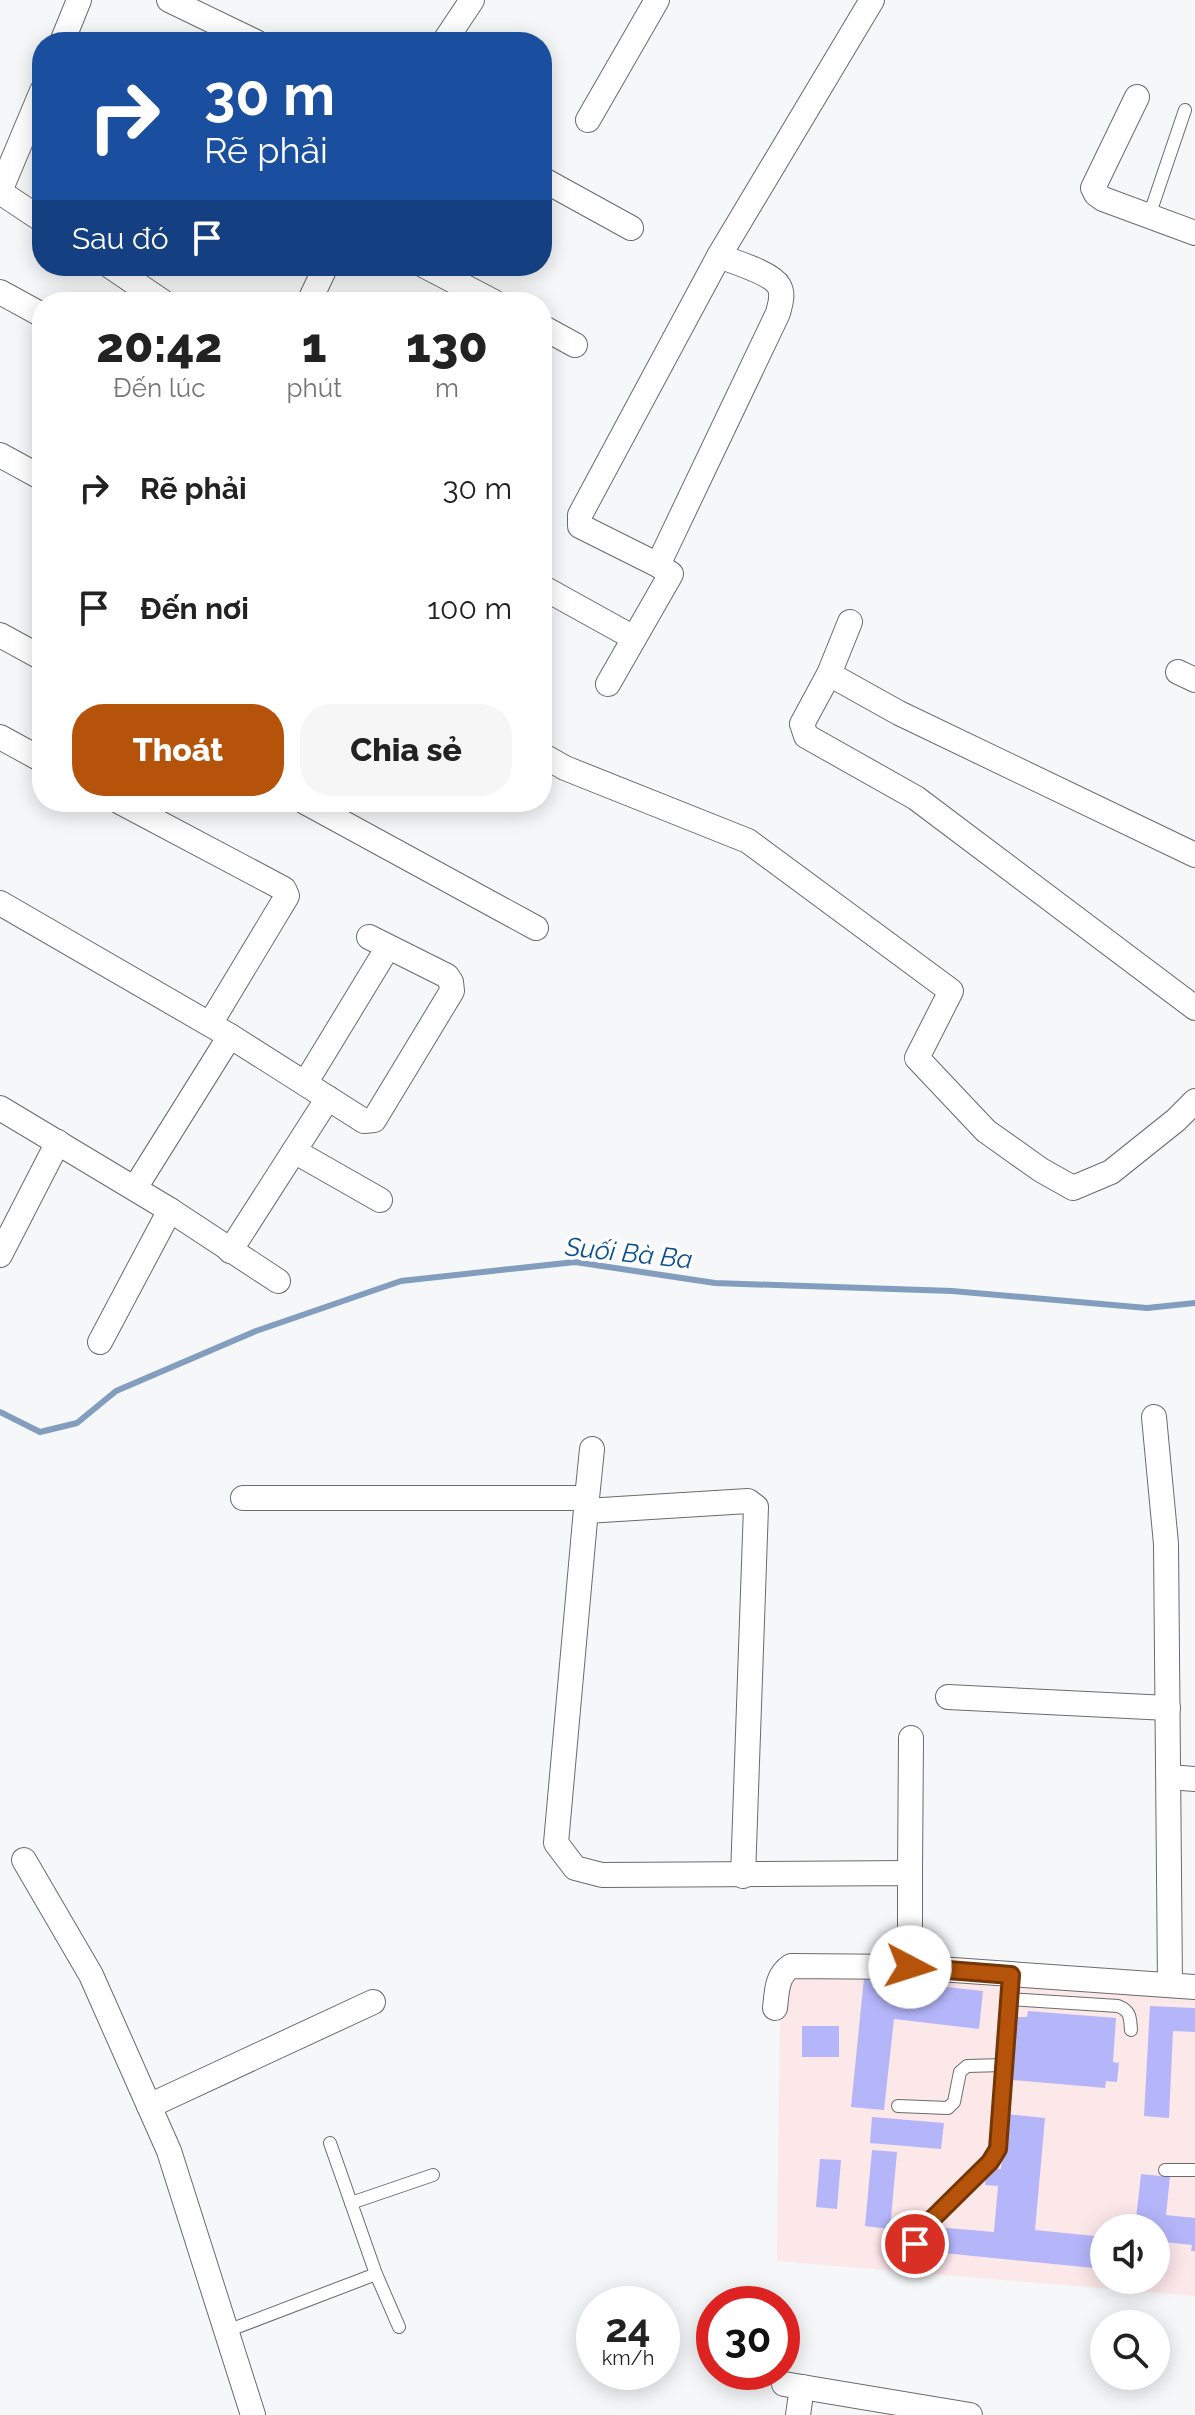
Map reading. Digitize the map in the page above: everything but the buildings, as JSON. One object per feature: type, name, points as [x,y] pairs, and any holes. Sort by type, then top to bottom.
[{"type":"street","points":[[66,32],[79,0]]},
{"type":"street","points":[[169,0],[235,32]]},
{"type":"street","points":[[451,32],[472,0]]},
{"type":"street","points":[[588,120],[657,0]]},
{"type":"street","points":[[608,684],[671,574],[580,526],[578,521],[719,256],[872,0]]},
{"type":"street","points":[[1137,97],[1093,188],[1103,199],[1195,233]]},
{"type":"street","points":[[32,118],[0,191],[32,213]]},
{"type":"street","points":[[552,185],[631,228]]},
{"type":"street","points":[[658,565],[778,313],[782,296],[779,285],[769,276],[719,256]]},
{"type":"street","points":[[125,276],[148,292]]},
{"type":"street","points":[[444,276],[475,292]]},
{"type":"street","points":[[0,292],[32,310]]},
{"type":"street","points":[[552,332],[575,345]]},
{"type":"street","points":[[0,455],[32,473]]},
{"type":"street","points":[[552,593],[634,638]]},
{"type":"street","points":[[850,622],[829,674],[802,724],[806,736],[916,798],[1195,1008]]},
{"type":"street","points":[[0,635],[32,653]]},
{"type":"street","points":[[829,674],[899,713],[1195,855]]},
{"type":"street","points":[[0,737],[32,755]]},
{"type":"street","points":[[552,761],[748,841],[951,991],[917,1058],[986,1131],[1041,1170],[1073,1188],[1111,1172],[1195,1101]]},
{"type":"street","points":[[135,1188],[220,1030],[287,896],[284,889],[139,812]]},
{"type":"street","points":[[323,812],[536,928]]},
{"type":"street","points":[[0,903],[220,1030],[364,1121],[374,1120],[452,991],[447,976],[379,942],[306,1082]]},
{"type":"street","points":[[230,1251],[328,1098]]},
{"type":"street","points":[[0,1108],[135,1188],[278,1281]]},
{"type":"street","points":[[0,1255],[58,1142]]},
{"type":"street","points":[[294,1151],[380,1200]]},
{"type":"street","points":[[100,1342],[170,1210]]},
{"type":"street","points":[[1154,1417],[1166,1544],[1170,1985]]},
{"type":"street","points":[[592,1449],[556,1843],[575,1868],[602,1875],[910,1873]]},
{"type":"street","points":[[243,1498],[587,1505],[748,1501],[756,1507],[743,1876]]},
{"type":"street","points":[[948,1697],[1168,1708]]},
{"type":"street","points":[[910,1967],[911,1738]]},
{"type":"street","points":[[1169,1777],[1195,1779]]},
{"type":"street","points":[[24,1860],[91,1975],[169,2151],[253,2415]]},
{"type":"street","points":[[775,2008],[778,1982],[791,1966],[910,1967],[1010,1987],[1195,1987]]},
{"type":"street","points":[[149,2106],[373,2002]]},
{"type":"street","points":[[798,2415],[793,2385],[970,2415]]},
{"type":"lane","points":[[1149,216],[1185,110]]},
{"type":"lane","points":[[911,2263],[919,2232],[990,2162],[998,2149],[1010,1987],[1118,2006],[1130,2015],[1131,2030]]},
{"type":"lane","points":[[898,2106],[948,2108],[954,2102],[960,2072],[967,2066],[1004,2065]]},
{"type":"lane","points":[[330,2143],[376,2274],[399,2327]]},
{"type":"lane","points":[[1165,2170],[1195,2170]]},
{"type":"lane","points":[[351,2203],[433,2175]]},
{"type":"lane","points":[[227,2331],[376,2274]]},
{"type":"shaded area","points":[[791,1970],[1195,1994],[1195,2296],[1170,2294],[1170,2214],[1090,2214],[1090,2287],[777,2261],[780,2009]]},
{"type":"waterway","name":"Suối Bà Ba","points":[[0,1412],[40,1432],[77,1423],[116,1391],[256,1331],[401,1281],[575,1262],[715,1283],[952,1291],[1147,1308],[1195,1303]]},
{"type":"route","points":[[910,1967],[1011,1975],[998,2149],[990,2162],[919,2232],[915,2244]]}]
